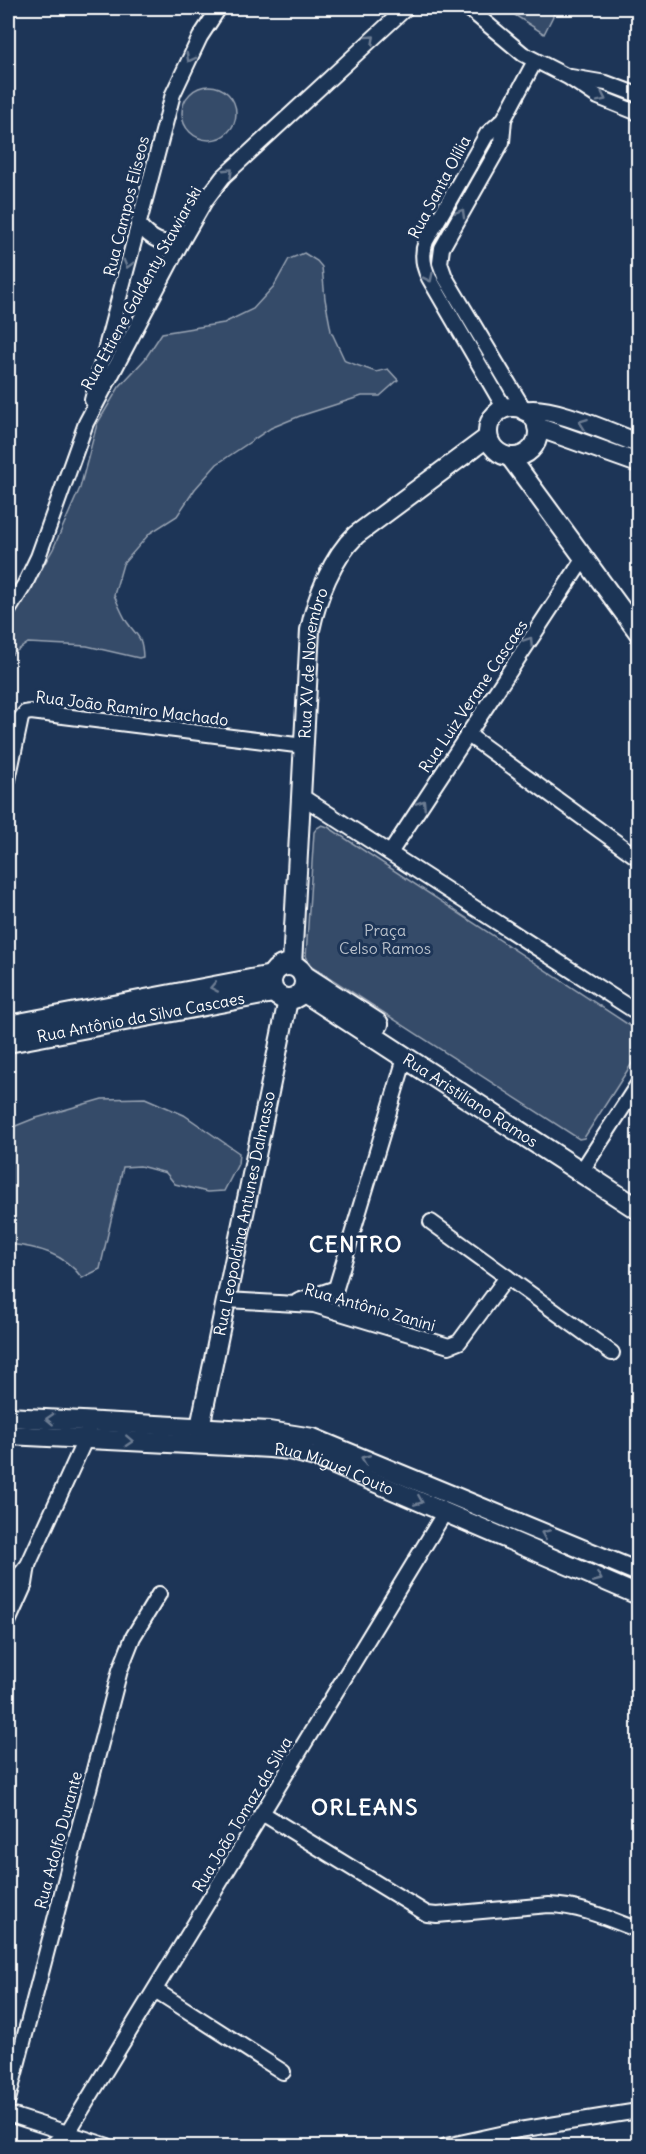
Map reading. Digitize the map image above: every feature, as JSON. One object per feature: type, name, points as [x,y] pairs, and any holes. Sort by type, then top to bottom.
[{"type":"main road","name":"Rua Antônio da Silva Cascaes","points":[[8,1042],[29,1030],[289,983]]},
{"type":"main road","name":"Rua Aristiliano Ramos","points":[[289,983],[405,1058],[585,1167],[639,1194]]},
{"type":"main road","name":"Rua Aristiliano Ramos","points":[[289,983],[585,1167],[639,1209]]},
{"type":"main road","name":"Rua Antônio da Silva Cascaes","points":[[8,1026],[29,1030]]},
{"type":"street","name":"Rua Campos Elíseos","points":[[86,423],[173,94],[200,37],[219,8]]},
{"type":"street","name":"Rua Ettiene Galdenty Stawiarski","points":[[8,611],[38,557],[86,423],[205,201],[224,177],[406,8]]},
{"type":"street","points":[[468,8],[508,43],[536,61],[568,77],[598,97],[639,113]]},
{"type":"street","points":[[504,119],[536,61]]},
{"type":"street","points":[[568,77],[606,83],[639,95]]},
{"type":"street","name":"Rua Santa Olília","points":[[504,119],[487,134],[426,241],[423,254],[429,279],[505,409]]},
{"type":"street","name":"Rua Santa Olília","points":[[504,119],[502,142],[445,241],[440,263],[445,277],[525,411]]},
{"type":"street","points":[[138,225],[155,241],[171,244],[182,241]]},
{"type":"street","points":[[423,254],[440,256]]},
{"type":"street","points":[[472,352],[486,345]]},
{"type":"street","points":[[519,408],[525,411],[535,421],[537,428],[535,443],[531,449],[518,457],[510,457],[496,451],[488,437],[488,429],[493,417],[505,409],[519,408]]},
{"type":"street","points":[[525,411],[533,409],[549,411],[639,443]]},
{"type":"street","points":[[537,428],[639,463]]},
{"type":"street","name":"Rua XV de Novembro","points":[[289,983],[310,630],[319,597],[340,554],[356,535],[488,437]]},
{"type":"street","points":[[510,457],[639,632]]},
{"type":"street","name":"Rua Luiz Verane Cascaes","points":[[390,853],[585,558]]},
{"type":"street","name":"Rua João Ramiro Machado","points":[[8,780],[21,718],[25,713],[31,712],[304,746]]},
{"type":"street","points":[[467,735],[639,858]]},
{"type":"street","points":[[301,796],[639,1013]]},
{"type":"street","name":"Rua Leopoldina Antunes Dalmasso","points":[[200,1436],[289,983]]},
{"type":"street","points":[[293,1302],[336,1288],[405,1058]]},
{"type":"street","points":[[585,1167],[639,1084]]},
{"type":"street","points":[[431,1222],[612,1353]]},
{"type":"street","name":"Rua Antônio Zanini","points":[[226,1300],[293,1302],[322,1307],[445,1346],[453,1346],[459,1342],[507,1277]]},
{"type":"street","name":"Rua Miguel Couto","points":[[8,1417],[93,1421],[288,1450],[320,1450],[638,1573]]},
{"type":"street","points":[[8,1597],[14,1582],[28,1565],[93,1421]]},
{"type":"street","name":"Rua Miguel Couto","points":[[8,1435],[85,1439],[200,1436]]},
{"type":"street","name":"Rua Miguel Couto","points":[[320,1450],[445,1512],[638,1595]]},
{"type":"street","name":"Rua João Tomaz da Silva","points":[[67,2134],[445,1512]]},
{"type":"street","points":[[8,1622],[25,1584],[28,1565]]},
{"type":"street","points":[[638,1573],[632,1578],[631,1586],[638,1595]]},
{"type":"street","name":"Rua Adolfo Durante","points":[[8,2100],[120,1670],[133,1637],[159,1594]]},
{"type":"street","points":[[262,1813],[427,1914],[562,1905],[639,1930]]},
{"type":"street","points":[[155,1990],[283,2072]]},
{"type":"street","points":[[446,2146],[529,2128],[639,2111]]},
{"type":"street","points":[[8,2114],[108,2146]]},
{"type":"street","points":[[50,2146],[67,2134]]},
{"type":"green space","points":[[504,8],[557,8],[544,34]]},
{"type":"green space","points":[[209,86],[228,94],[236,113],[228,132],[209,140],[190,132],[182,113],[190,94]]},
{"type":"green space","points":[[304,253],[322,267],[331,331],[345,361],[376,372],[388,369],[398,380],[380,396],[362,396],[271,428],[217,464],[195,489],[177,516],[150,533],[123,564],[114,595],[125,619],[139,637],[143,657],[87,646],[28,643],[8,657],[8,621],[53,549],[80,488],[97,424],[119,387],[145,359],[162,333],[224,323],[253,309],[274,286],[289,259]]},
{"type":"green space","name":"Praça Celso Ramos","points":[[322,825],[638,1031],[638,1054],[584,1138],[579,1139],[310,965],[306,956],[314,832]]},
{"type":"green space","points":[[145,1098],[184,1115],[239,1153],[238,1164],[224,1191],[207,1192],[175,1184],[166,1173],[140,1166],[123,1167],[100,1269],[82,1278],[75,1269],[58,1257],[39,1249],[8,1244],[8,1129],[33,1119],[102,1099]]},
{"type":"district","name":"CENTRO","points":[[356,1244]]},
{"type":"district","name":"ORLEANS","points":[[365,1807]]}]
